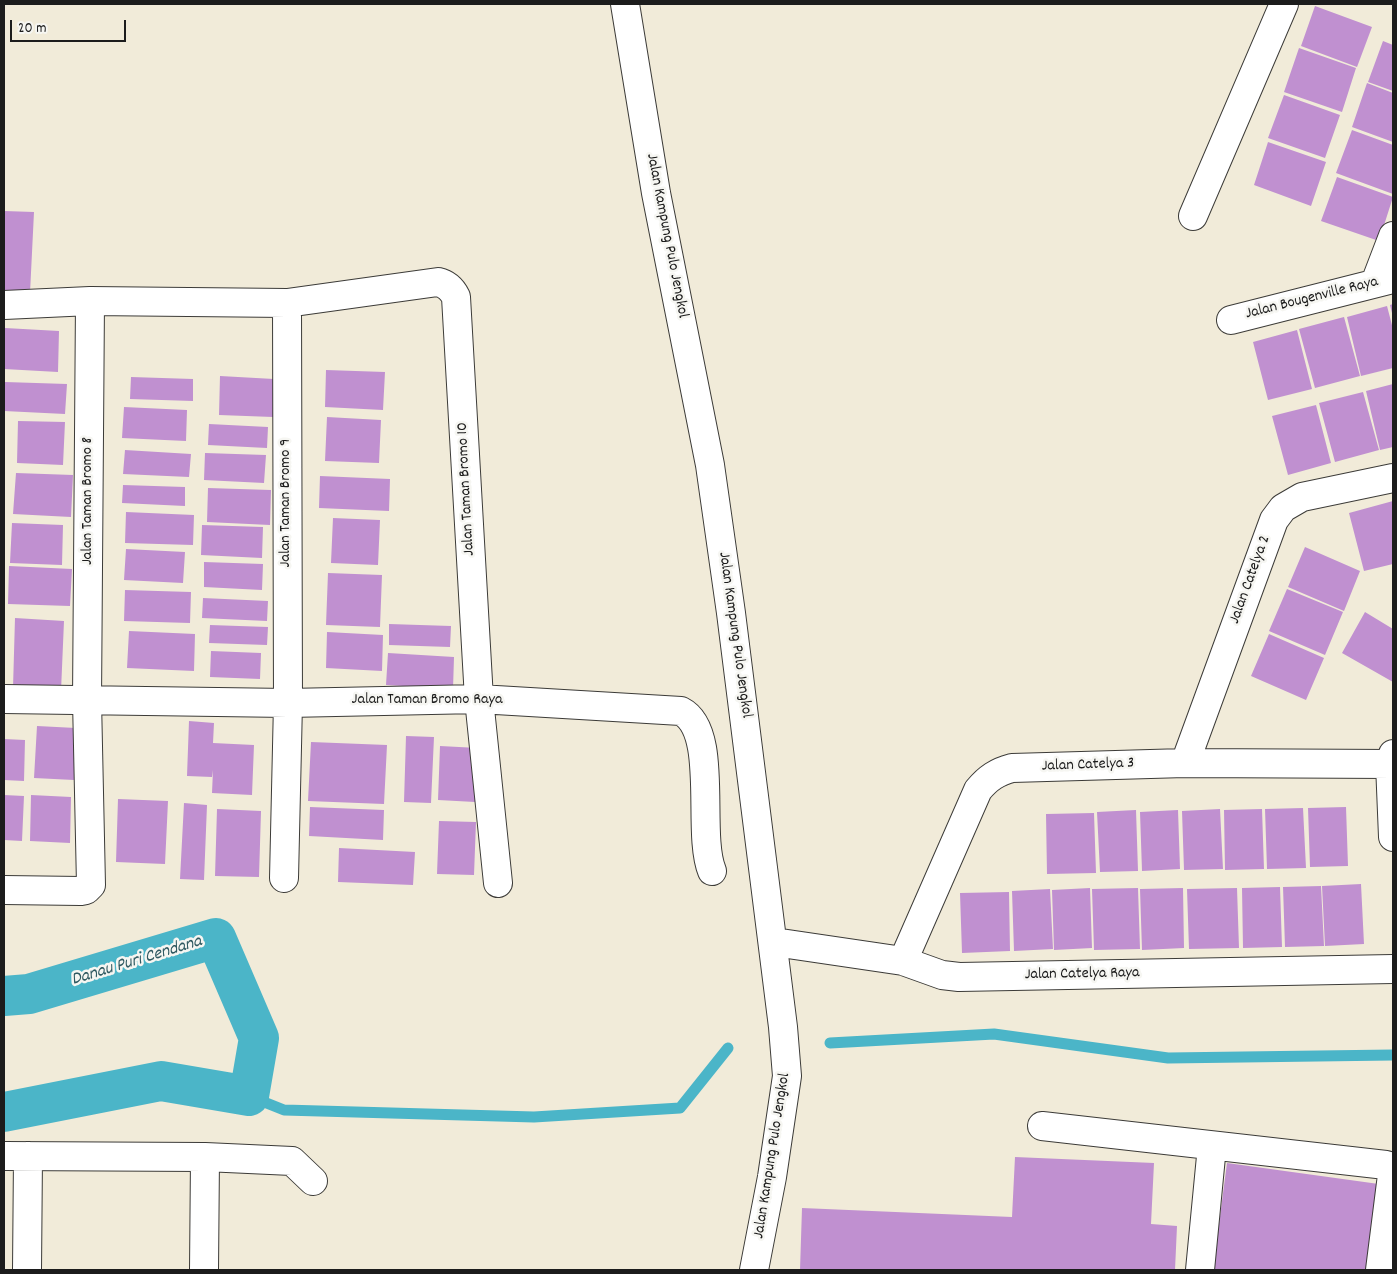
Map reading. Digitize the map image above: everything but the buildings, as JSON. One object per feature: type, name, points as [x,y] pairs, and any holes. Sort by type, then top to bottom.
[{"type":"street","name":"Jalan Kampung Pulo Jengkol","points":[[625,4],[656,192],[710,465],[774,942],[783,1027],[787,1076],[772,1177],[754,1270]]},
{"type":"street","points":[[1193,216],[1284,4]]},
{"type":"street","points":[[1384,281],[1393,236]]},
{"type":"street","name":"Jalan Bougenville Raya","points":[[1231,320],[1384,281]]},
{"type":"street","name":"Jalan Taman Bromo 10","points":[[287,303],[438,282],[444,283],[453,291],[456,297],[479,699],[498,883]]},
{"type":"street","points":[[4,305],[90,301],[287,303]]},
{"type":"street","name":"Jalan Taman Bromo 8","points":[[4,890],[82,891],[91,885],[87,700],[90,301]]},
{"type":"street","name":"Jalan Taman Bromo 9","points":[[284,878],[288,703],[287,303]]},
{"type":"street","name":"Jalan Catelya 2","points":[[1185,763],[1274,520],[1283,508],[1302,497],[1393,478]]},
{"type":"street","name":"Jalan Taman Bromo Raya","points":[[4,699],[288,703],[479,699],[681,711],[688,714],[697,727],[703,754],[706,850],[712,871]]},
{"type":"street","points":[[1392,761],[1393,837]]},
{"type":"street","name":"Jalan Catelya 3","points":[[903,962],[978,790],[990,777],[1012,768],[1185,763],[1392,761]]},
{"type":"street","name":"Jalan Catelya Raya","points":[[774,942],[903,962],[942,975],[958,977],[1393,969]]},
{"type":"street","points":[[1042,1126],[1386,1165],[1392,1175],[1380,1270]]},
{"type":"street","points":[[1200,1270],[1212,1146]]},
{"type":"street","points":[[27,1270],[16,1156],[205,1157],[292,1161],[313,1181]]},
{"type":"street","points":[[204,1270],[205,1157]]},
{"type":"waterway","name":"Danau Puri Cendana","points":[[4,996],[29,994],[216,938],[259,1038],[249,1096],[161,1081],[4,1112]]},
{"type":"waterway","points":[[237,988],[259,1038],[249,1096],[284,1110],[534,1117],[680,1108],[728,1048]]},
{"type":"waterway","points":[[830,1043],[994,1034],[1168,1058],[1393,1055]]}]
